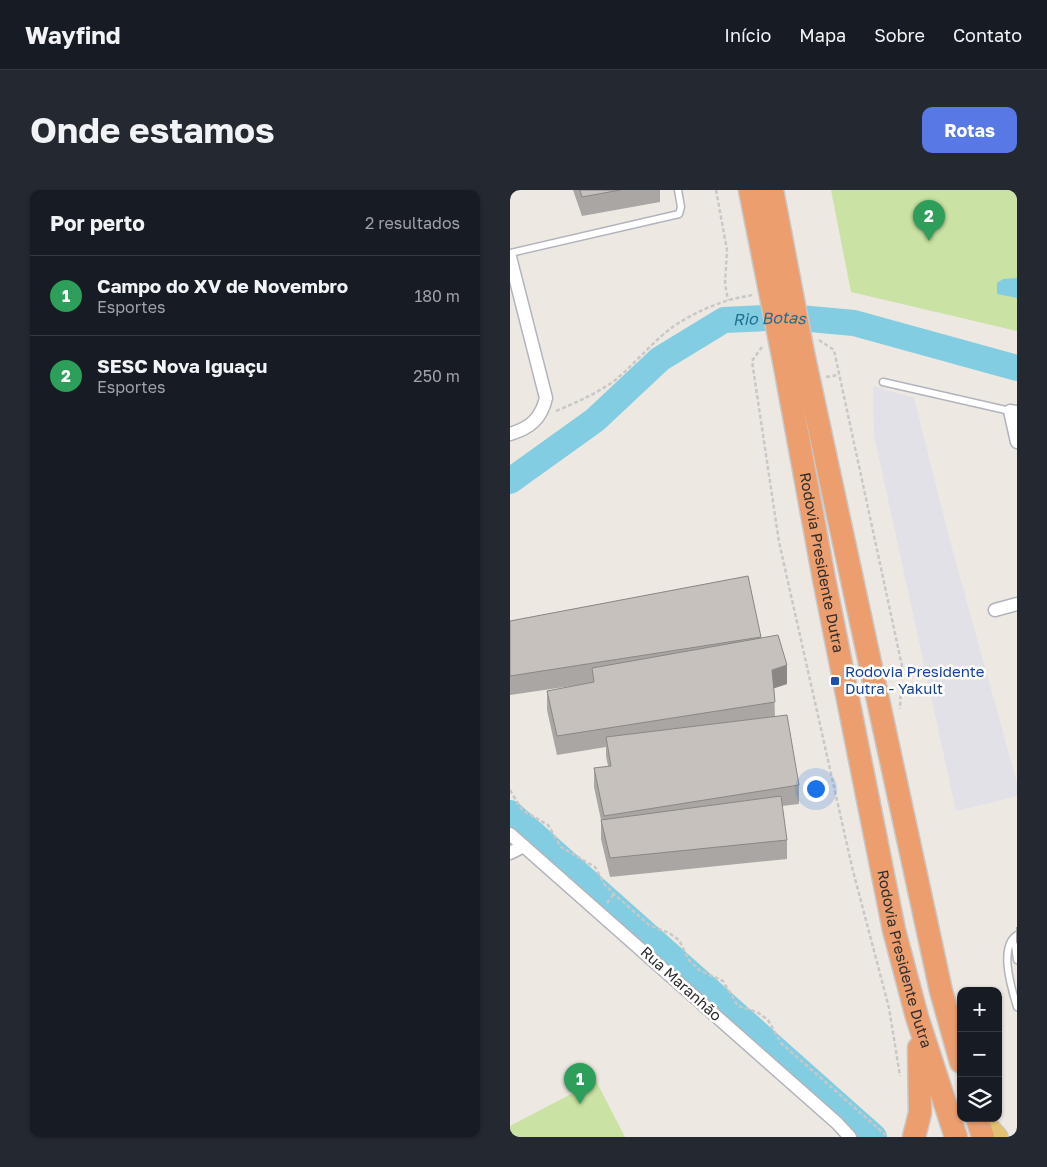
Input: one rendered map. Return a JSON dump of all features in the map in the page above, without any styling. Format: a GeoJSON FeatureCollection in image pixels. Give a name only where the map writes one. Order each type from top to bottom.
{"type":"FeatureCollection","features":[{"type":"Feature","properties":{"kind":"highway","name":"Rodovia Presidente Dutra"},"geometry":{"type":"LineString","coordinates":[[750,190],[773,286],[794,357],[941,991],[957,1048]]}},
{"type":"Feature","properties":{"kind":"highway","name":"Rodovia Presidente Dutra"},"geometry":{"type":"LineString","coordinates":[[772,190],[773,286]]}},
{"type":"Feature","properties":{"kind":"highway","name":"Rodovia Presidente Dutra"},"geometry":{"type":"LineString","coordinates":[[794,357],[824,579],[894,930],[917,1017],[956,1137]]}},
{"type":"Feature","properties":{"kind":"highway"},"geometry":{"type":"LineString","coordinates":[[914,1137],[920,1113],[917,1017]]}},
{"type":"Feature","properties":{"kind":"highway"},"geometry":{"type":"LineString","coordinates":[[978,1122],[983,1137]]}},
{"type":"Feature","properties":{"kind":"main road"},"geometry":{"type":"LineString","coordinates":[[985,1122],[998,1137]]}},
{"type":"Feature","properties":{"kind":"street"},"geometry":{"type":"LineString","coordinates":[[510,257],[546,398],[539,418],[527,429],[510,434]]}},
{"type":"Feature","properties":{"kind":"street"},"geometry":{"type":"LineString","coordinates":[[1013,412],[1017,442]]}},
{"type":"Feature","properties":{"kind":"street"},"geometry":{"type":"LineString","coordinates":[[995,610],[1017,604]]}},
{"type":"Feature","properties":{"kind":"street","name":"Rua Maranhão"},"geometry":{"type":"LineString","coordinates":[[510,834],[837,1123],[850,1137]]}},
{"type":"Feature","properties":{"kind":"street"},"geometry":{"type":"LineString","coordinates":[[510,853],[524,846]]}},
{"type":"Feature","properties":{"kind":"lane"},"geometry":{"type":"LineString","coordinates":[[510,253],[679,214],[681,207],[678,190]]}},
{"type":"Feature","properties":{"kind":"lane"},"geometry":{"type":"LineString","coordinates":[[884,382],[1013,412]]}},
{"type":"Feature","properties":{"kind":"lane"},"geometry":{"type":"LineString","coordinates":[[1015,936],[1017,960]]}},
{"type":"Feature","properties":{"kind":"lane"},"geometry":{"type":"LineString","coordinates":[[1015,936],[1007,950],[1016,1003]]}},
{"type":"Feature","properties":{"kind":"path"},"geometry":{"type":"LineString","coordinates":[[716,190],[727,250],[725,284],[728,300]]}},
{"type":"Feature","properties":{"kind":"path"},"geometry":{"type":"LineString","coordinates":[[539,418],[583,401],[614,381],[674,327],[705,309],[773,286]]}},
{"type":"Feature","properties":{"kind":"path"},"geometry":{"type":"LineString","coordinates":[[752,361],[779,542],[855,876],[889,1008],[900,1081]]}},
{"type":"Feature","properties":{"kind":"path"},"geometry":{"type":"LineString","coordinates":[[820,378],[838,375]]}},
{"type":"Feature","properties":{"kind":"path"},"geometry":{"type":"LineString","coordinates":[[510,790],[522,810],[545,822],[553,830],[561,846],[591,863],[613,895],[649,925],[675,937],[695,966],[723,981],[740,1007],[756,1012],[768,1020],[781,1044],[888,1137]]}},
{"type":"Feature","properties":{"kind":"shaded area"},"geometry":{"type":"Polygon","coordinates":[[[873,386],[914,398],[950,541],[1017,783],[1017,796],[956,811],[874,435],[873,386]]]}},
{"type":"Feature","properties":{"kind":"green space"},"geometry":{"type":"Polygon","coordinates":[[[831,190],[1017,190],[1017,331],[851,292],[831,190]]]}},
{"type":"Feature","properties":{"kind":"green space"},"geometry":{"type":"Polygon","coordinates":[[[596,1081],[625,1137],[510,1137],[510,1126],[596,1081]]]}},
{"type":"Feature","properties":{"kind":"water"},"geometry":{"type":"Polygon","coordinates":[[[1017,278],[1017,298],[997,294],[997,283],[1003,279],[1017,278]]]}},
{"type":"Feature","properties":{"kind":"building"},"geometry":{"type":"Polygon","coordinates":[[[580,190],[620,190],[582,197],[580,190]]]}},
{"type":"Feature","properties":{"kind":"building"},"geometry":{"type":"Polygon","coordinates":[[[748,576],[761,637],[510,676],[510,621],[748,576]]]}},
{"type":"Feature","properties":{"kind":"building"},"geometry":{"type":"Polygon","coordinates":[[[778,635],[787,665],[772,670],[775,702],[557,736],[547,691],[594,682],[592,668],[778,635]]]}},
{"type":"Feature","properties":{"kind":"building"},"geometry":{"type":"Polygon","coordinates":[[[787,715],[799,785],[604,816],[594,768],[611,766],[606,737],[787,715]]]}},
{"type":"Feature","properties":{"kind":"building"},"geometry":{"type":"Polygon","coordinates":[[[781,796],[787,840],[610,858],[601,820],[781,796]]]}},
{"type":"Feature","properties":{"kind":"waterway","name":"Rio Botas"},"geometry":{"type":"LineString","coordinates":[[510,481],[595,420],[660,359],[724,320],[788,317],[854,323],[1017,368]]}},
{"type":"Feature","properties":{"kind":"waterway"},"geometry":{"type":"LineString","coordinates":[[510,813],[874,1137]]}},
{"type":"Feature","properties":{"kind":"place","name":"SESC Nova Iguaçu"},"geometry":{"type":"Point","coordinates":[929,241]}},
{"type":"Feature","properties":{"kind":"place","name":"Rodovia Presidente Dutra - Yakult"},"geometry":{"type":"Point","coordinates":[835,681]}},
{"type":"Feature","properties":{"kind":"place","name":"Campo do XV de Novembro"},"geometry":{"type":"Point","coordinates":[580,1104]}}]}
